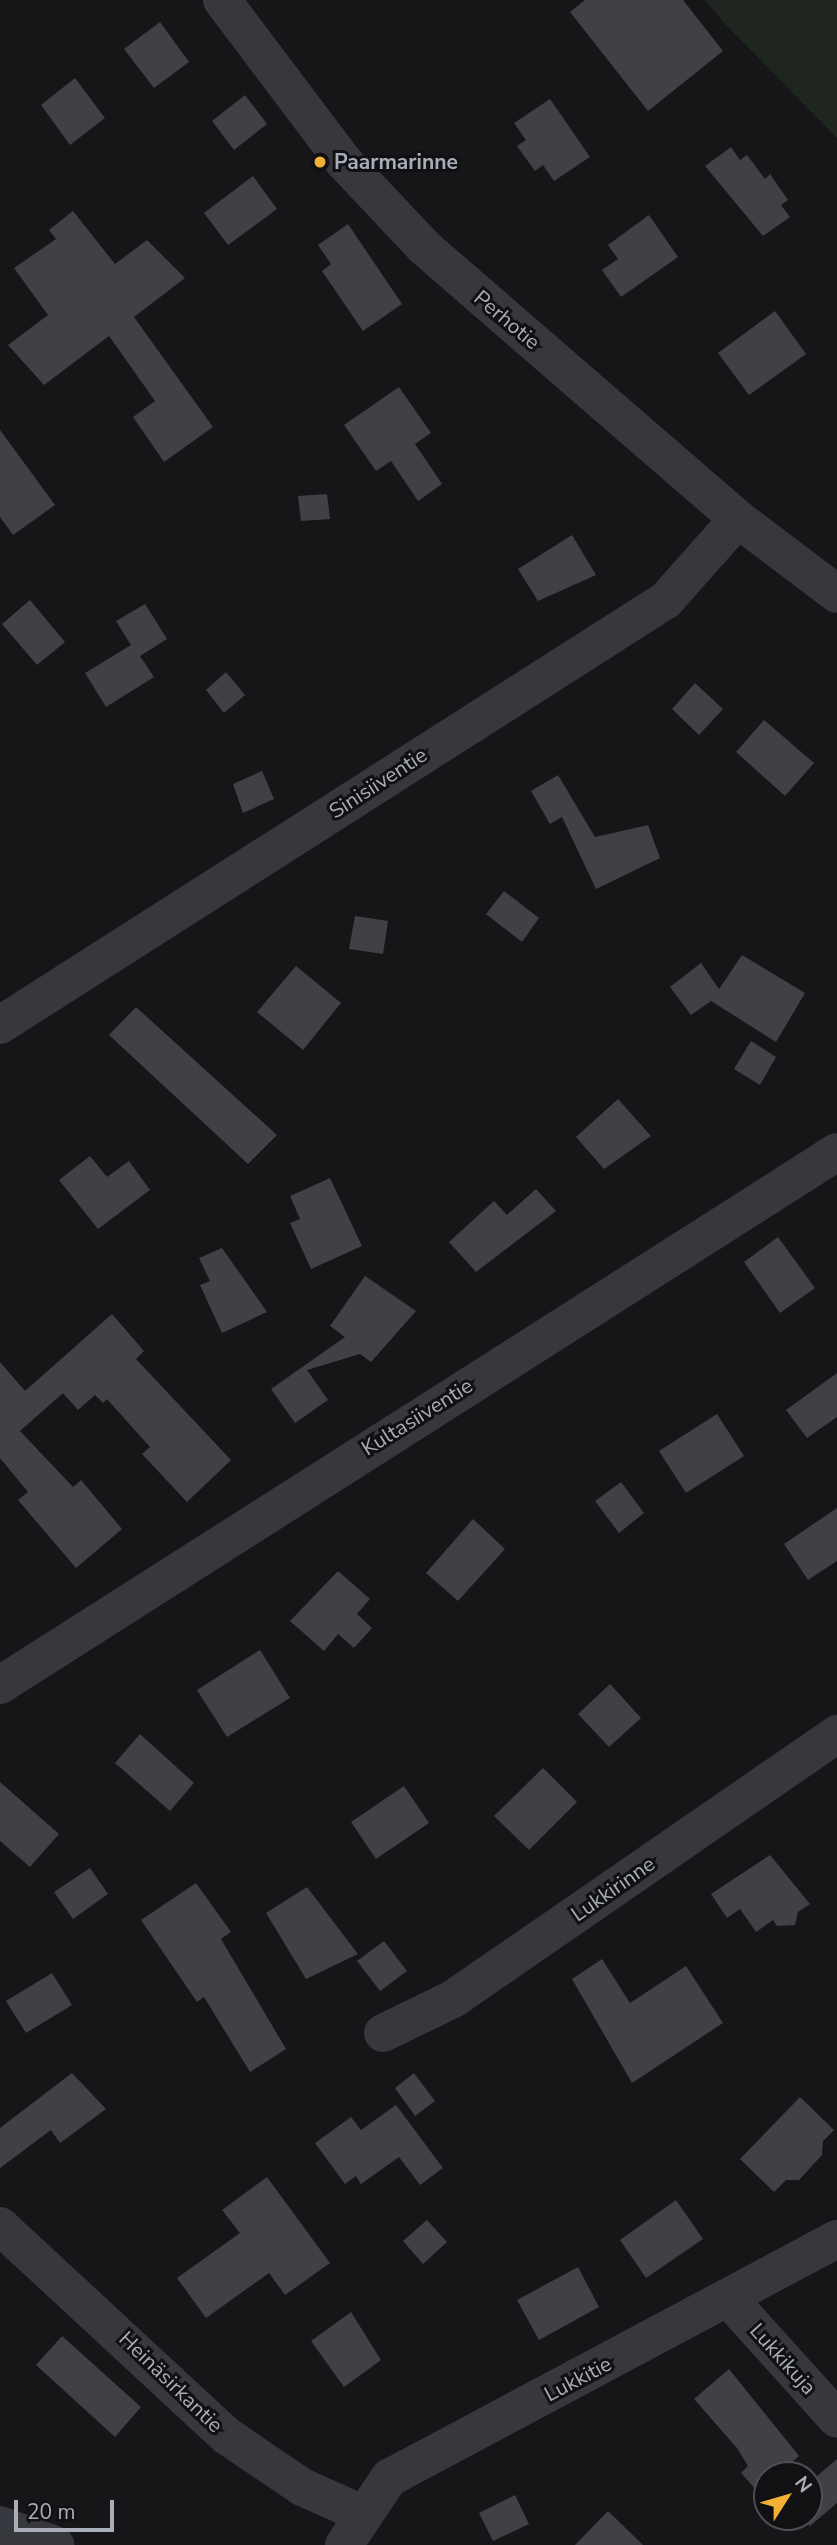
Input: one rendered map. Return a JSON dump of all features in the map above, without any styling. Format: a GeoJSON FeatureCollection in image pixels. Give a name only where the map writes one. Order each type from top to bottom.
{"type":"FeatureCollection","features":[{"type":"Feature","properties":{"kind":"street","name":"Perhotie"},"geometry":{"type":"LineString","coordinates":[[222,0],[344,162],[416,239],[738,519],[837,594]]}},
{"type":"Feature","properties":{"kind":"street","name":"Sinisiiventie"},"geometry":{"type":"LineString","coordinates":[[0,1026],[666,600],[738,519]]}},
{"type":"Feature","properties":{"kind":"street","name":"Kultasiiventie"},"geometry":{"type":"LineString","coordinates":[[0,1685],[837,1152]]}},
{"type":"Feature","properties":{"kind":"street","name":"Lukkirinne"},"geometry":{"type":"LineString","coordinates":[[383,2033],[453,1999],[837,1734]]}},
{"type":"Feature","properties":{"kind":"street","name":"Heinäsirkantie"},"geometry":{"type":"LineString","coordinates":[[0,2226],[227,2435],[302,2487],[352,2529]]}},
{"type":"Feature","properties":{"kind":"street","name":"Lukkitie"},"geometry":{"type":"LineString","coordinates":[[352,2529],[390,2478],[729,2300],[837,2239]]}},
{"type":"Feature","properties":{"kind":"street","name":"Lukkikuja"},"geometry":{"type":"LineString","coordinates":[[729,2300],[837,2419]]}},
{"type":"Feature","properties":{"kind":"street"},"geometry":{"type":"LineString","coordinates":[[0,2525],[55,2545]]}},
{"type":"Feature","properties":{"kind":"shaded area"},"geometry":{"type":"Polygon","coordinates":[[[705,0],[837,0],[837,138],[726,25],[705,0]]]}},
{"type":"Feature","properties":{"kind":"building"},"geometry":{"type":"Polygon","coordinates":[[[585,0],[683,0],[723,51],[648,111],[570,12],[585,0]]]}},
{"type":"Feature","properties":{"kind":"building"},"geometry":{"type":"Polygon","coordinates":[[[160,22],[189,62],[154,88],[124,49],[160,22]]]}},
{"type":"Feature","properties":{"kind":"building"},"geometry":{"type":"Polygon","coordinates":[[[75,78],[105,118],[70,145],[41,105],[75,78]]]}},
{"type":"Feature","properties":{"kind":"building"},"geometry":{"type":"Polygon","coordinates":[[[245,95],[267,124],[234,150],[212,121],[245,95]]]}},
{"type":"Feature","properties":{"kind":"building"},"geometry":{"type":"Polygon","coordinates":[[[550,99],[590,157],[554,181],[543,165],[535,171],[517,146],[526,140],[514,123],[550,99]]]}},
{"type":"Feature","properties":{"kind":"building"},"geometry":{"type":"Polygon","coordinates":[[[731,147],[740,160],[747,155],[765,179],[770,174],[788,200],[781,205],[790,217],[763,236],[705,166],[731,147]]]}},
{"type":"Feature","properties":{"kind":"building"},"geometry":{"type":"Polygon","coordinates":[[[253,176],[277,209],[228,245],[204,213],[253,176]]]}},
{"type":"Feature","properties":{"kind":"building"},"geometry":{"type":"Polygon","coordinates":[[[73,211],[115,264],[147,240],[185,278],[134,317],[213,427],[164,462],[133,417],[155,401],[109,336],[44,385],[8,345],[48,315],[14,268],[56,239],[49,230],[73,211]]]}},
{"type":"Feature","properties":{"kind":"building"},"geometry":{"type":"Polygon","coordinates":[[[649,215],[678,257],[621,297],[602,270],[618,259],[608,245],[649,215]]]}},
{"type":"Feature","properties":{"kind":"building"},"geometry":{"type":"Polygon","coordinates":[[[348,224],[402,304],[363,331],[322,271],[331,264],[318,245],[348,224]]]}},
{"type":"Feature","properties":{"kind":"building"},"geometry":{"type":"Polygon","coordinates":[[[775,311],[806,354],[749,395],[718,353],[775,311]]]}},
{"type":"Feature","properties":{"kind":"building"},"geometry":{"type":"Polygon","coordinates":[[[399,387],[431,433],[415,444],[442,484],[418,501],[391,461],[376,471],[344,425],[399,387]]]}},
{"type":"Feature","properties":{"kind":"building"},"geometry":{"type":"Polygon","coordinates":[[[0,430],[55,505],[13,535],[0,517],[0,430]]]}},
{"type":"Feature","properties":{"kind":"building"},"geometry":{"type":"Polygon","coordinates":[[[327,494],[330,519],[301,521],[298,496],[327,494]]]}},
{"type":"Feature","properties":{"kind":"building"},"geometry":{"type":"Polygon","coordinates":[[[572,535],[596,575],[538,601],[518,569],[572,535]]]}},
{"type":"Feature","properties":{"kind":"building"},"geometry":{"type":"Polygon","coordinates":[[[30,600],[65,642],[37,665],[2,624],[30,600]]]}},
{"type":"Feature","properties":{"kind":"building"},"geometry":{"type":"Polygon","coordinates":[[[145,604],[167,639],[140,656],[154,677],[106,707],[85,673],[131,645],[116,621],[145,604]]]}},
{"type":"Feature","properties":{"kind":"building"},"geometry":{"type":"Polygon","coordinates":[[[226,672],[245,695],[224,713],[206,690],[226,672]]]}},
{"type":"Feature","properties":{"kind":"building"},"geometry":{"type":"Polygon","coordinates":[[[695,683],[723,709],[699,735],[672,709],[695,683]]]}},
{"type":"Feature","properties":{"kind":"building"},"geometry":{"type":"Polygon","coordinates":[[[764,720],[814,763],[785,796],[736,752],[764,720]]]}},
{"type":"Feature","properties":{"kind":"building"},"geometry":{"type":"Polygon","coordinates":[[[262,771],[274,799],[243,813],[233,784],[262,771]]]}},
{"type":"Feature","properties":{"kind":"building"},"geometry":{"type":"Polygon","coordinates":[[[558,775],[595,837],[648,825],[660,858],[596,889],[562,817],[550,824],[531,791],[558,775]]]}},
{"type":"Feature","properties":{"kind":"building"},"geometry":{"type":"Polygon","coordinates":[[[504,891],[539,918],[522,942],[486,914],[504,891]]]}},
{"type":"Feature","properties":{"kind":"building"},"geometry":{"type":"Polygon","coordinates":[[[355,916],[388,921],[383,954],[349,949],[355,916]]]}},
{"type":"Feature","properties":{"kind":"building"},"geometry":{"type":"Polygon","coordinates":[[[742,955],[805,993],[776,1042],[711,1001],[691,1015],[670,987],[701,963],[719,989],[742,955]]]}},
{"type":"Feature","properties":{"kind":"building"},"geometry":{"type":"Polygon","coordinates":[[[296,966],[341,1003],[303,1050],[257,1012],[296,966]]]}},
{"type":"Feature","properties":{"kind":"building"},"geometry":{"type":"Polygon","coordinates":[[[136,1007],[277,1135],[248,1164],[109,1035],[136,1007]]]}},
{"type":"Feature","properties":{"kind":"building"},"geometry":{"type":"Polygon","coordinates":[[[751,1041],[776,1057],[760,1085],[734,1069],[751,1041]]]}},
{"type":"Feature","properties":{"kind":"building"},"geometry":{"type":"Polygon","coordinates":[[[618,1099],[651,1136],[604,1169],[576,1137],[618,1099]]]}},
{"type":"Feature","properties":{"kind":"building"},"geometry":{"type":"Polygon","coordinates":[[[90,1156],[107,1177],[129,1161],[150,1190],[98,1229],[59,1180],[90,1156]]]}},
{"type":"Feature","properties":{"kind":"building"},"geometry":{"type":"Polygon","coordinates":[[[330,1178],[362,1246],[311,1269],[290,1223],[300,1219],[290,1196],[330,1178]]]}},
{"type":"Feature","properties":{"kind":"building"},"geometry":{"type":"Polygon","coordinates":[[[536,1189],[556,1211],[476,1272],[449,1242],[494,1201],[507,1215],[536,1189]]]}},
{"type":"Feature","properties":{"kind":"building"},"geometry":{"type":"Polygon","coordinates":[[[778,1237],[815,1288],[780,1313],[744,1262],[778,1237]]]}},
{"type":"Feature","properties":{"kind":"building"},"geometry":{"type":"Polygon","coordinates":[[[222,1248],[267,1312],[222,1333],[200,1285],[210,1281],[199,1258],[222,1248]]]}},
{"type":"Feature","properties":{"kind":"building"},"geometry":{"type":"Polygon","coordinates":[[[365,1276],[416,1311],[371,1362],[360,1354],[307,1370],[328,1400],[295,1423],[271,1389],[345,1337],[330,1326],[365,1276]]]}},
{"type":"Feature","properties":{"kind":"building"},"geometry":{"type":"Polygon","coordinates":[[[112,1314],[144,1351],[136,1359],[231,1460],[187,1502],[142,1454],[150,1447],[107,1399],[103,1403],[95,1395],[78,1410],[63,1393],[20,1431],[73,1487],[81,1480],[122,1529],[76,1568],[18,1500],[28,1492],[0,1458],[0,1362],[25,1391],[112,1314]]]}},
{"type":"Feature","properties":{"kind":"building"},"geometry":{"type":"Polygon","coordinates":[[[837,1373],[837,1417],[807,1438],[786,1410],[837,1373]]]}},
{"type":"Feature","properties":{"kind":"building"},"geometry":{"type":"Polygon","coordinates":[[[717,1414],[744,1456],[686,1493],[659,1451],[717,1414]]]}},
{"type":"Feature","properties":{"kind":"building"},"geometry":{"type":"Polygon","coordinates":[[[621,1482],[644,1513],[619,1533],[595,1501],[621,1482]]]}},
{"type":"Feature","properties":{"kind":"building"},"geometry":{"type":"Polygon","coordinates":[[[837,1508],[837,1561],[808,1580],[784,1544],[837,1508]]]}},
{"type":"Feature","properties":{"kind":"building"},"geometry":{"type":"Polygon","coordinates":[[[473,1519],[505,1549],[458,1601],[426,1573],[473,1519]]]}},
{"type":"Feature","properties":{"kind":"building"},"geometry":{"type":"Polygon","coordinates":[[[338,1571],[370,1599],[357,1614],[372,1628],[354,1648],[338,1634],[324,1651],[290,1621],[338,1571]]]}},
{"type":"Feature","properties":{"kind":"building"},"geometry":{"type":"Polygon","coordinates":[[[260,1650],[290,1698],[227,1737],[197,1690],[260,1650]]]}},
{"type":"Feature","properties":{"kind":"building"},"geometry":{"type":"Polygon","coordinates":[[[610,1684],[641,1718],[609,1747],[578,1714],[610,1684]]]}},
{"type":"Feature","properties":{"kind":"building"},"geometry":{"type":"Polygon","coordinates":[[[140,1734],[194,1783],[170,1811],[115,1763],[140,1734]]]}},
{"type":"Feature","properties":{"kind":"building"},"geometry":{"type":"Polygon","coordinates":[[[543,1768],[577,1802],[529,1850],[494,1816],[543,1768]]]}},
{"type":"Feature","properties":{"kind":"building"},"geometry":{"type":"Polygon","coordinates":[[[0,1782],[59,1834],[30,1867],[0,1841],[0,1782]]]}},
{"type":"Feature","properties":{"kind":"building"},"geometry":{"type":"Polygon","coordinates":[[[404,1786],[429,1823],[376,1859],[351,1822],[404,1786]]]}},
{"type":"Feature","properties":{"kind":"building"},"geometry":{"type":"Polygon","coordinates":[[[770,1855],[810,1904],[798,1912],[795,1925],[777,1926],[773,1920],[756,1932],[740,1909],[727,1918],[711,1894],[770,1855]]]}},
{"type":"Feature","properties":{"kind":"building"},"geometry":{"type":"Polygon","coordinates":[[[90,1868],[108,1894],[73,1919],[54,1892],[90,1868]]]}},
{"type":"Feature","properties":{"kind":"building"},"geometry":{"type":"Polygon","coordinates":[[[196,1883],[231,1932],[221,1939],[286,2049],[250,2072],[204,1997],[197,2002],[141,1920],[196,1883]]]}},
{"type":"Feature","properties":{"kind":"building"},"geometry":{"type":"Polygon","coordinates":[[[307,1887],[358,1954],[306,1979],[266,1913],[307,1887]]]}},
{"type":"Feature","properties":{"kind":"building"},"geometry":{"type":"Polygon","coordinates":[[[384,1941],[407,1971],[380,1991],[357,1961],[384,1941]]]}},
{"type":"Feature","properties":{"kind":"building"},"geometry":{"type":"Polygon","coordinates":[[[602,1959],[630,2003],[686,1966],[723,2023],[632,2083],[572,1979],[602,1959]]]}},
{"type":"Feature","properties":{"kind":"building"},"geometry":{"type":"Polygon","coordinates":[[[52,1973],[72,2005],[26,2033],[6,2001],[52,1973]]]}},
{"type":"Feature","properties":{"kind":"building"},"geometry":{"type":"Polygon","coordinates":[[[72,2073],[106,2109],[60,2143],[51,2130],[0,2168],[0,2128],[72,2073]]]}},
{"type":"Feature","properties":{"kind":"building"},"geometry":{"type":"Polygon","coordinates":[[[414,2073],[435,2101],[415,2116],[395,2088],[414,2073]]]}},
{"type":"Feature","properties":{"kind":"building"},"geometry":{"type":"Polygon","coordinates":[[[800,2097],[834,2130],[823,2141],[822,2155],[799,2180],[786,2180],[774,2192],[740,2159],[800,2097]]]}},
{"type":"Feature","properties":{"kind":"building"},"geometry":{"type":"Polygon","coordinates":[[[396,2105],[443,2168],[420,2185],[399,2157],[361,2184],[356,2176],[345,2184],[315,2143],[351,2117],[361,2130],[396,2105]]]}},
{"type":"Feature","properties":{"kind":"building"},"geometry":{"type":"Polygon","coordinates":[[[267,2177],[330,2263],[285,2295],[269,2273],[206,2318],[177,2278],[240,2233],[222,2210],[267,2177]]]}},
{"type":"Feature","properties":{"kind":"building"},"geometry":{"type":"Polygon","coordinates":[[[676,2200],[703,2239],[646,2278],[620,2240],[676,2200]]]}},
{"type":"Feature","properties":{"kind":"building"},"geometry":{"type":"Polygon","coordinates":[[[427,2220],[447,2242],[423,2264],[403,2241],[427,2220]]]}},
{"type":"Feature","properties":{"kind":"building"},"geometry":{"type":"Polygon","coordinates":[[[578,2267],[599,2307],[539,2340],[517,2300],[578,2267]]]}},
{"type":"Feature","properties":{"kind":"building"},"geometry":{"type":"Polygon","coordinates":[[[351,2312],[381,2360],[344,2387],[311,2341],[351,2312]]]}},
{"type":"Feature","properties":{"kind":"building"},"geometry":{"type":"Polygon","coordinates":[[[62,2336],[141,2407],[115,2437],[36,2365],[62,2336]]]}},
{"type":"Feature","properties":{"kind":"building"},"geometry":{"type":"Polygon","coordinates":[[[729,2369],[799,2456],[793,2461],[753,2461],[753,2486],[741,2473],[748,2466],[737,2448],[694,2399],[729,2369]]]}},
{"type":"Feature","properties":{"kind":"building"},"geometry":{"type":"Polygon","coordinates":[[[837,2459],[837,2503],[823,2515],[823,2471],[837,2459]]]}},
{"type":"Feature","properties":{"kind":"building"},"geometry":{"type":"Polygon","coordinates":[[[515,2495],[529,2524],[493,2541],[479,2513],[515,2495]]]}},
{"type":"Feature","properties":{"kind":"building"},"geometry":{"type":"Polygon","coordinates":[[[608,2511],[643,2545],[575,2545],[608,2511]]]}},
{"type":"Feature","properties":{"kind":"place","name":"Paarmarinne"},"geometry":{"type":"Point","coordinates":[320,162]}}]}
